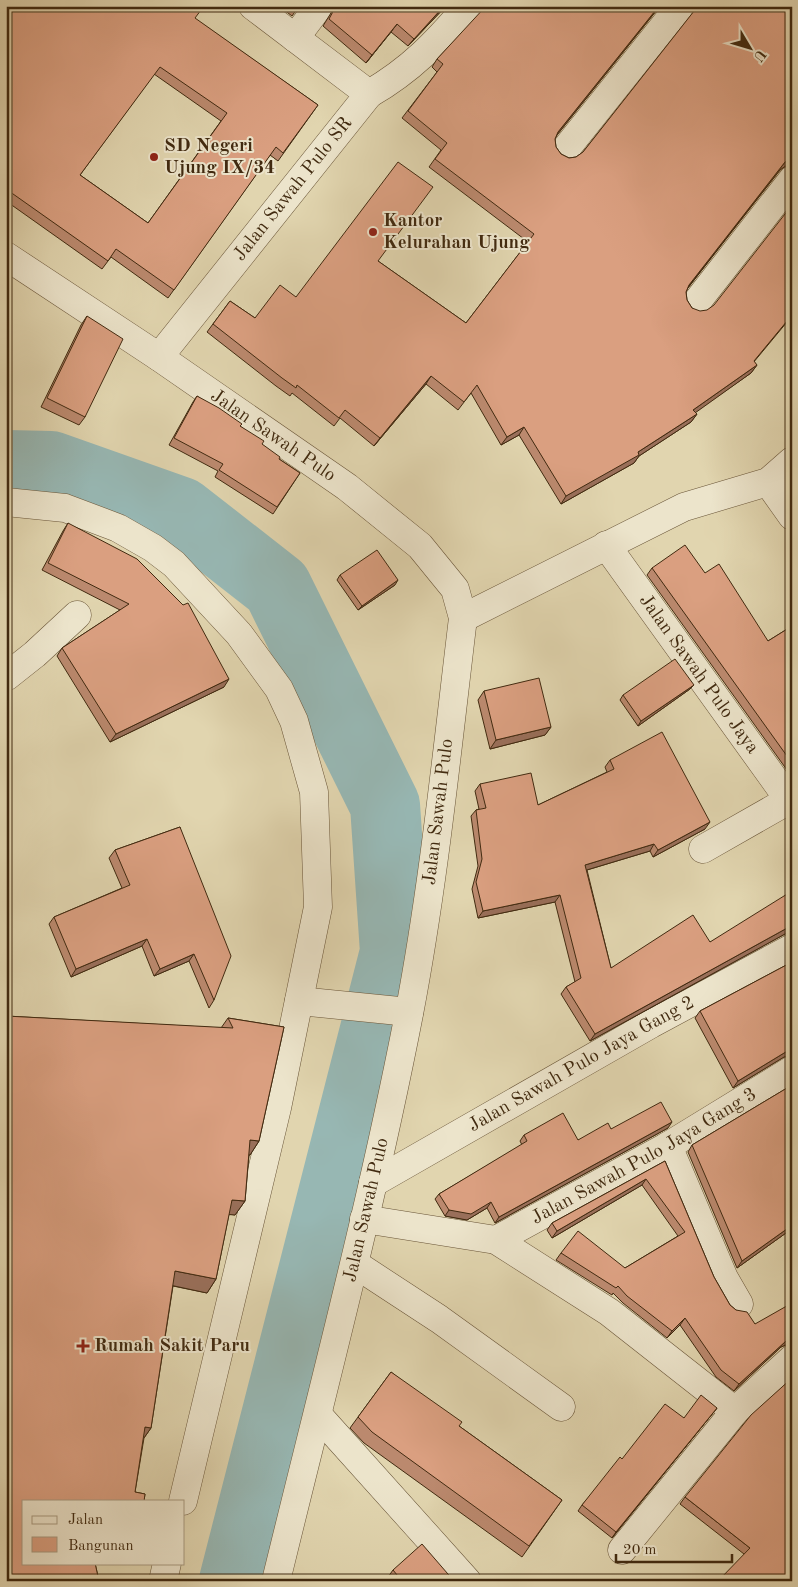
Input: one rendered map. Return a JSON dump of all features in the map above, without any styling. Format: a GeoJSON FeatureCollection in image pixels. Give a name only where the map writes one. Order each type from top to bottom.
{"type":"FeatureCollection","features":[{"type":"Feature","properties":{"kind":"street"},"geometry":{"type":"LineString","coordinates":[[253,6],[370,94]]}},
{"type":"Feature","properties":{"kind":"street"},"geometry":{"type":"LineString","coordinates":[[295,38],[319,6]]}},
{"type":"Feature","properties":{"kind":"street","name":"Jalan Sawah Pulo SR"},"geometry":{"type":"LineString","coordinates":[[159,357],[370,94],[393,80],[416,62],[468,6]]}},
{"type":"Feature","properties":{"kind":"street"},"geometry":{"type":"LineString","coordinates":[[565,150],[680,6]]}},
{"type":"Feature","properties":{"kind":"street"},"geometry":{"type":"LineString","coordinates":[[696,303],[792,180]]}},
{"type":"Feature","properties":{"kind":"street","name":"Jalan Sawah Pulo"},"geometry":{"type":"LineString","coordinates":[[6,256],[159,357],[347,487],[420,546],[455,589],[463,618],[435,855],[397,1011],[374,1183],[276,1581]]}},
{"type":"Feature","properties":{"kind":"street"},"geometry":{"type":"LineString","coordinates":[[463,618],[684,507],[768,482],[792,461]]}},
{"type":"Feature","properties":{"kind":"street"},"geometry":{"type":"LineString","coordinates":[[768,482],[792,516]]}},
{"type":"Feature","properties":{"kind":"street"},"geometry":{"type":"LineString","coordinates":[[6,502],[65,508],[118,528],[153,548],[174,564],[240,634],[278,689],[294,721],[314,792],[318,907],[311,1002],[277,1108],[183,1500]]}},
{"type":"Feature","properties":{"kind":"street","name":"Jalan Sawah Pulo Jaya"},"geometry":{"type":"LineString","coordinates":[[606,545],[790,802]]}},
{"type":"Feature","properties":{"kind":"street"},"geometry":{"type":"LineString","coordinates":[[6,676],[35,654],[77,615]]}},
{"type":"Feature","properties":{"kind":"street"},"geometry":{"type":"LineString","coordinates":[[703,849],[790,802]]}},
{"type":"Feature","properties":{"kind":"street","name":"Jalan Sawah Pulo Jaya Gang 2"},"geometry":{"type":"LineString","coordinates":[[374,1183],[651,1024],[792,948]]}},
{"type":"Feature","properties":{"kind":"street"},"geometry":{"type":"LineString","coordinates":[[311,1002],[397,1011]]}},
{"type":"Feature","properties":{"kind":"street","name":"Jalan Sawah Pulo Jaya Gang 3"},"geometry":{"type":"LineString","coordinates":[[496,1240],[668,1146],[792,1070]]}},
{"type":"Feature","properties":{"kind":"street"},"geometry":{"type":"LineString","coordinates":[[668,1146],[724,1278],[739,1304]]}},
{"type":"Feature","properties":{"kind":"street"},"geometry":{"type":"LineString","coordinates":[[364,1219],[496,1240],[609,1312],[734,1411]]}},
{"type":"Feature","properties":{"kind":"street"},"geometry":{"type":"LineString","coordinates":[[355,1264],[439,1319],[561,1407]]}},
{"type":"Feature","properties":{"kind":"street"},"geometry":{"type":"LineString","coordinates":[[622,1550],[734,1411],[792,1360]]}},
{"type":"Feature","properties":{"kind":"street"},"geometry":{"type":"LineString","coordinates":[[318,1414],[467,1581]]}},
{"type":"Feature","properties":{"kind":"street"},"geometry":{"type":"LineString","coordinates":[[163,1581],[167,1564]]}},
{"type":"Feature","properties":{"kind":"building","name":"SD Negeri Ujung IX/34"},"geometry":{"type":"Polygon","coordinates":[[[6,6],[204,6],[195,18],[318,105],[283,153],[276,147],[174,290],[116,249],[108,261],[6,189],[6,6]],[[160,67],[80,175],[148,223],[227,113],[160,67]]]}},
{"type":"Feature","properties":{"kind":"building"},"geometry":{"type":"Polygon","coordinates":[[[336,6],[444,6],[414,39],[397,24],[372,55],[329,19],[336,6]]]}},
{"type":"Feature","properties":{"kind":"building"},"geometry":{"type":"Polygon","coordinates":[[[486,6],[659,6],[558,132],[555,139],[556,147],[561,154],[569,158],[576,157],[583,152],[698,6],[792,6],[792,158],[785,162],[689,285],[686,292],[687,300],[692,308],[700,311],[707,310],[714,305],[792,205],[792,315],[754,361],[757,365],[693,410],[697,414],[638,452],[639,455],[566,496],[524,427],[507,437],[477,385],[464,402],[431,376],[380,438],[345,410],[339,418],[297,385],[296,388],[282,378],[213,324],[230,301],[255,318],[280,285],[296,297],[398,162],[433,187],[378,261],[466,323],[534,234],[435,159],[447,143],[408,111],[443,64],[437,59],[486,6]]]}},
{"type":"Feature","properties":{"kind":"building"},"geometry":{"type":"Polygon","coordinates":[[[87,316],[123,339],[85,417],[47,398],[87,316]]]}},
{"type":"Feature","properties":{"kind":"building"},"geometry":{"type":"Polygon","coordinates":[[[197,396],[242,424],[240,426],[264,441],[262,444],[280,457],[279,459],[300,473],[277,507],[219,470],[223,464],[174,438],[197,396]]]}},
{"type":"Feature","properties":{"kind":"building"},"geometry":{"type":"Polygon","coordinates":[[[68,523],[137,559],[183,605],[188,603],[229,679],[116,734],[62,648],[129,604],[48,563],[68,523]]]}},
{"type":"Feature","properties":{"kind":"building"},"geometry":{"type":"Polygon","coordinates":[[[685,545],[705,573],[719,564],[768,641],[792,626],[792,763],[652,568],[685,545]]]}},
{"type":"Feature","properties":{"kind":"building"},"geometry":{"type":"Polygon","coordinates":[[[377,550],[398,580],[362,606],[340,575],[377,550]]]}},
{"type":"Feature","properties":{"kind":"building"},"geometry":{"type":"Polygon","coordinates":[[[675,659],[694,685],[641,721],[623,695],[675,659]]]}},
{"type":"Feature","properties":{"kind":"building"},"geometry":{"type":"Polygon","coordinates":[[[539,678],[551,727],[496,740],[484,691],[539,678]]]}},
{"type":"Feature","properties":{"kind":"building"},"geometry":{"type":"Polygon","coordinates":[[[662,732],[710,822],[658,850],[654,844],[585,865],[611,968],[693,915],[710,942],[792,891],[792,927],[595,1034],[566,987],[581,978],[560,895],[483,911],[476,882],[482,859],[476,810],[486,808],[480,784],[531,773],[538,805],[614,769],[610,760],[662,732]]]}},
{"type":"Feature","properties":{"kind":"building"},"geometry":{"type":"Polygon","coordinates":[[[180,827],[231,956],[214,1000],[194,954],[160,969],[147,939],[76,969],[54,917],[130,885],[115,850],[180,827]]]}},
{"type":"Feature","properties":{"kind":"building"},"geometry":{"type":"Polygon","coordinates":[[[792,962],[792,1049],[738,1081],[700,1011],[792,962]]]}},
{"type":"Feature","properties":{"kind":"building"},"geometry":{"type":"Polygon","coordinates":[[[6,1016],[233,1028],[228,1018],[284,1027],[259,1141],[250,1140],[245,1201],[232,1200],[216,1279],[175,1271],[151,1428],[145,1427],[135,1492],[145,1494],[144,1500],[22,1500],[22,1564],[95,1564],[99,1581],[6,1581],[6,1016]]]}},
{"type":"Feature","properties":{"kind":"building"},"geometry":{"type":"Polygon","coordinates":[[[792,1085],[792,1227],[742,1261],[692,1145],[792,1085]]]}},
{"type":"Feature","properties":{"kind":"building"},"geometry":{"type":"Polygon","coordinates":[[[661,1102],[672,1122],[499,1217],[491,1202],[471,1214],[449,1210],[439,1194],[527,1141],[524,1135],[563,1113],[578,1140],[608,1123],[611,1129],[661,1102]]]}},
{"type":"Feature","properties":{"kind":"building"},"geometry":{"type":"Polygon","coordinates":[[[665,1161],[714,1277],[730,1305],[736,1310],[747,1312],[755,1324],[792,1303],[792,1338],[786,1341],[739,1384],[721,1370],[685,1318],[672,1331],[627,1296],[618,1286],[616,1288],[561,1253],[578,1231],[625,1268],[685,1232],[646,1179],[557,1231],[552,1223],[665,1161]]]}},
{"type":"Feature","properties":{"kind":"building"},"geometry":{"type":"Polygon","coordinates":[[[391,1372],[462,1422],[459,1426],[562,1500],[529,1546],[372,1432],[358,1417],[391,1372]]]}},
{"type":"Feature","properties":{"kind":"building"},"geometry":{"type":"Polygon","coordinates":[[[792,1378],[792,1581],[718,1581],[750,1548],[685,1497],[751,1415],[792,1378]]]}},
{"type":"Feature","properties":{"kind":"building"},"geometry":{"type":"Polygon","coordinates":[[[701,1395],[717,1408],[616,1532],[582,1505],[620,1457],[622,1459],[665,1404],[684,1418],[701,1395]]]}},
{"type":"Feature","properties":{"kind":"building"},"geometry":{"type":"Polygon","coordinates":[[[422,1544],[454,1581],[402,1581],[393,1570],[422,1544]]]}},
{"type":"Feature","properties":{"kind":"waterway"},"geometry":{"type":"LineString","coordinates":[[6,465],[51,466],[181,512],[277,587],[385,805],[395,952],[234,1581]]}},
{"type":"Feature","properties":{"kind":"place","name":"SD Negeri Ujung IX/34"},"geometry":{"type":"Point","coordinates":[154,157]}},
{"type":"Feature","properties":{"kind":"place","name":"Kantor Kelurahan Ujung"},"geometry":{"type":"Point","coordinates":[373,232]}},
{"type":"Feature","properties":{"kind":"place","name":"Rumah Sakit Paru"},"geometry":{"type":"Point","coordinates":[83,1346]}}]}
